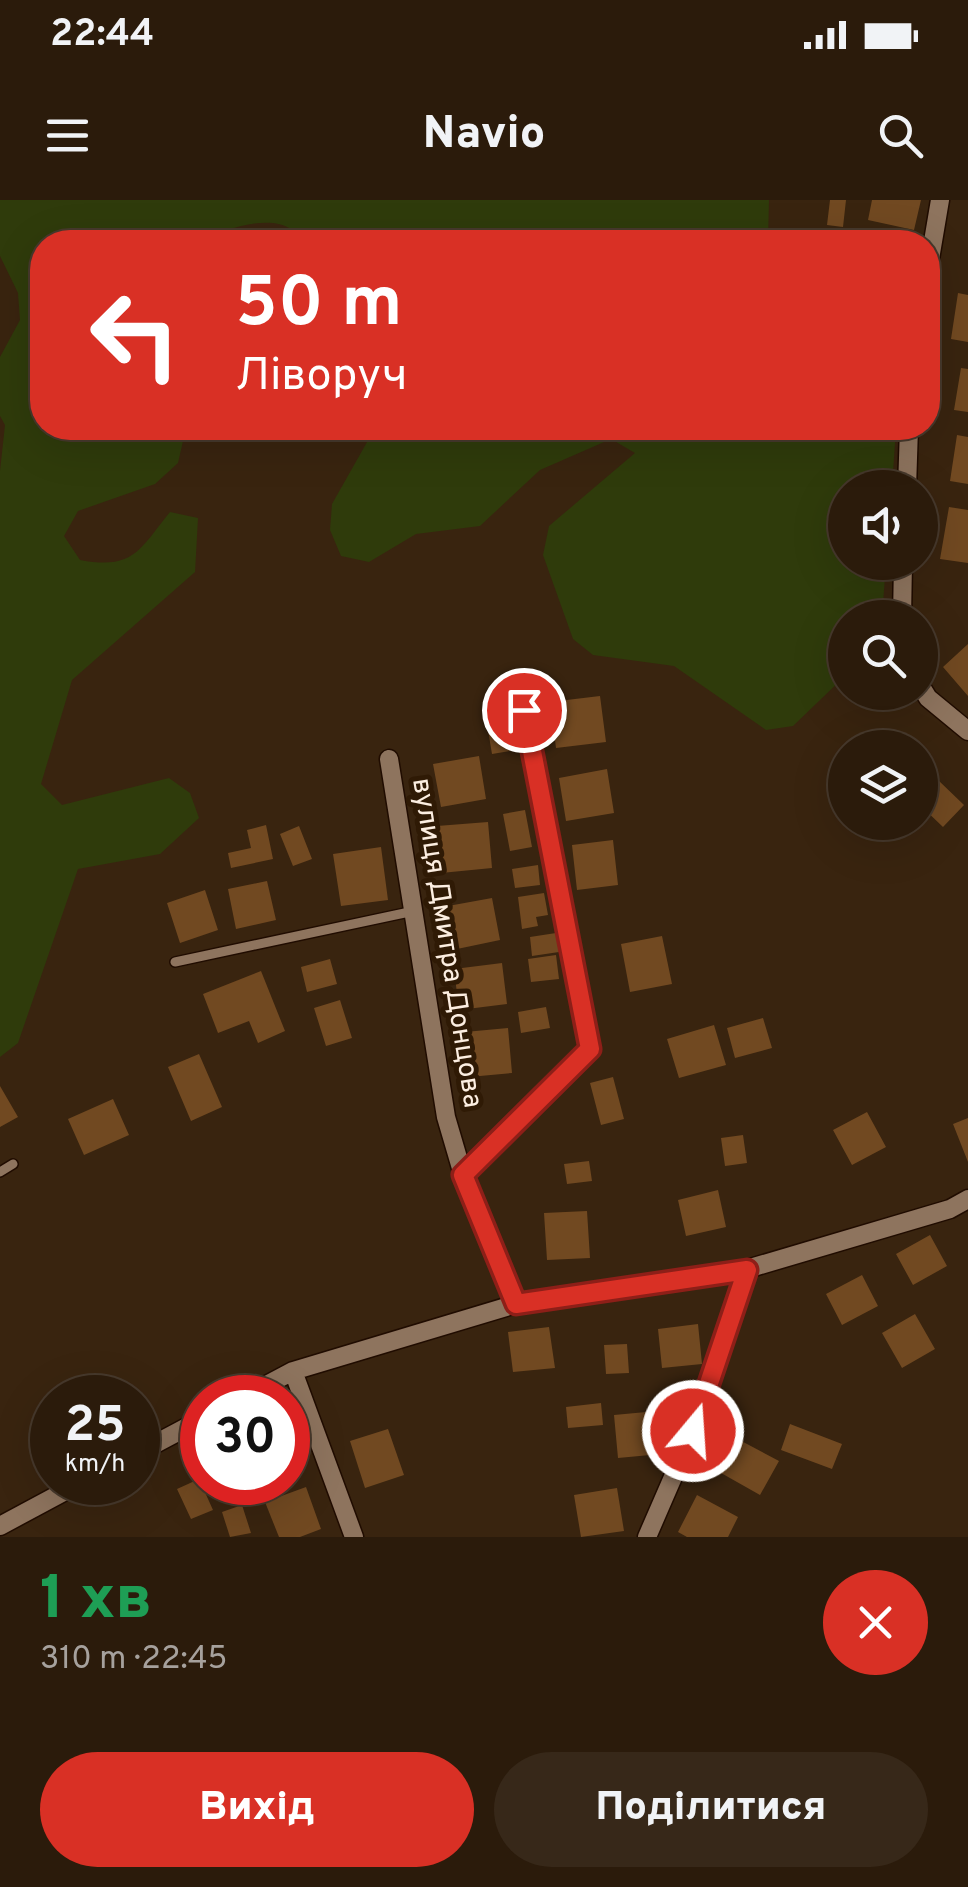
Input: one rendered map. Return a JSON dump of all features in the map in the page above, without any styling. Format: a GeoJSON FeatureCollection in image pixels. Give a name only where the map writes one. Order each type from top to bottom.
{"type":"FeatureCollection","features":[{"type":"Feature","properties":{"kind":"street"},"geometry":{"type":"LineString","coordinates":[[935,230],[940,200]]}},
{"type":"Feature","properties":{"kind":"street"},"geometry":{"type":"LineString","coordinates":[[907,470],[908,440]]}},
{"type":"Feature","properties":{"kind":"street"},"geometry":{"type":"LineString","coordinates":[[938,706],[968,730]]}},
{"type":"Feature","properties":{"kind":"street"},"geometry":{"type":"LineString","coordinates":[[463,1175],[590,1049],[524,710]]}},
{"type":"Feature","properties":{"kind":"street","name":"вулиця Дмитра Донцова"},"geometry":{"type":"LineString","coordinates":[[389,759],[446,1117],[463,1175],[516,1304]]}},
{"type":"Feature","properties":{"kind":"street"},"geometry":{"type":"LineString","coordinates":[[285,1375],[516,1304],[747,1270],[950,1209],[968,1199]]}},
{"type":"Feature","properties":{"kind":"street"},"geometry":{"type":"LineString","coordinates":[[647,1537],[693,1431],[747,1270]]}},
{"type":"Feature","properties":{"kind":"street"},"geometry":{"type":"LineString","coordinates":[[293,1371],[354,1537]]}},
{"type":"Feature","properties":{"kind":"street"},"geometry":{"type":"LineString","coordinates":[[0,1526],[39,1505]]}},
{"type":"Feature","properties":{"kind":"lane"},"geometry":{"type":"LineString","coordinates":[[175,962],[414,911]]}},
{"type":"Feature","properties":{"kind":"lane"},"geometry":{"type":"LineString","coordinates":[[0,1172],[13,1164]]}},
{"type":"Feature","properties":{"kind":"green space"},"geometry":{"type":"Polygon","coordinates":[[[0,200],[769,200],[768,230],[292,230],[258,223],[228,230],[30,230],[30,440],[183,440],[178,463],[155,484],[78,511],[64,536],[80,560],[112,562],[134,554],[170,512],[198,518],[195,572],[72,680],[41,784],[62,805],[169,778],[190,793],[199,818],[160,854],[78,869],[18,1043],[0,1057],[0,471],[5,425],[0,416],[0,357],[20,320],[18,293],[0,256],[0,200]]]}},
{"type":"Feature","properties":{"kind":"green space"},"geometry":{"type":"Polygon","coordinates":[[[368,440],[609,440],[540,470],[480,526],[416,534],[369,562],[341,556],[330,530],[332,504],[368,440]]]}},
{"type":"Feature","properties":{"kind":"green space"},"geometry":{"type":"Polygon","coordinates":[[[613,440],[895,440],[893,470],[828,470],[828,580],[885,580],[883,600],[828,600],[828,692],[793,726],[766,730],[674,666],[593,655],[573,639],[543,555],[549,526],[635,453],[613,440]]]}},
{"type":"Feature","properties":{"kind":"building"},"geometry":{"type":"Polygon","coordinates":[[[830,200],[846,200],[843,227],[827,225],[830,200]]]}},
{"type":"Feature","properties":{"kind":"building"},"geometry":{"type":"Polygon","coordinates":[[[872,200],[921,200],[914,230],[868,220],[872,200]]]}},
{"type":"Feature","properties":{"kind":"building"},"geometry":{"type":"Polygon","coordinates":[[[958,293],[968,295],[968,342],[951,339],[958,293]]]}},
{"type":"Feature","properties":{"kind":"building"},"geometry":{"type":"Polygon","coordinates":[[[961,368],[968,369],[968,412],[954,410],[961,368]]]}},
{"type":"Feature","properties":{"kind":"building"},"geometry":{"type":"Polygon","coordinates":[[[957,435],[968,437],[968,484],[950,481],[957,435]]]}},
{"type":"Feature","properties":{"kind":"building"},"geometry":{"type":"Polygon","coordinates":[[[949,507],[968,510],[968,563],[940,559],[949,507]]]}},
{"type":"Feature","properties":{"kind":"building"},"geometry":{"type":"Polygon","coordinates":[[[968,644],[968,696],[943,667],[968,644]]]}},
{"type":"Feature","properties":{"kind":"building"},"geometry":{"type":"Polygon","coordinates":[[[600,696],[606,742],[556,748],[550,702],[600,696]]]}},
{"type":"Feature","properties":{"kind":"building"},"geometry":{"type":"Polygon","coordinates":[[[511,715],[516,750],[492,754],[486,718],[511,715]]]}},
{"type":"Feature","properties":{"kind":"building"},"geometry":{"type":"Polygon","coordinates":[[[479,756],[486,799],[441,807],[433,764],[479,756]]]}},
{"type":"Feature","properties":{"kind":"building"},"geometry":{"type":"Polygon","coordinates":[[[607,769],[614,813],[566,821],[559,778],[607,769]]]}},
{"type":"Feature","properties":{"kind":"building"},"geometry":{"type":"Polygon","coordinates":[[[938,780],[964,805],[943,827],[938,822],[938,780]]]}},
{"type":"Feature","properties":{"kind":"building"},"geometry":{"type":"Polygon","coordinates":[[[525,810],[532,847],[510,851],[503,814],[525,810]]]}},
{"type":"Feature","properties":{"kind":"building"},"geometry":{"type":"Polygon","coordinates":[[[488,822],[492,868],[441,873],[437,826],[488,822]]]}},
{"type":"Feature","properties":{"kind":"building"},"geometry":{"type":"Polygon","coordinates":[[[266,825],[273,859],[231,868],[228,853],[251,848],[247,830],[266,825]]]}},
{"type":"Feature","properties":{"kind":"building"},"geometry":{"type":"Polygon","coordinates":[[[299,826],[312,859],[293,866],[280,834],[299,826]]]}},
{"type":"Feature","properties":{"kind":"building"},"geometry":{"type":"Polygon","coordinates":[[[613,840],[618,885],[577,890],[572,845],[613,840]]]}},
{"type":"Feature","properties":{"kind":"building"},"geometry":{"type":"Polygon","coordinates":[[[381,847],[388,900],[341,906],[333,854],[381,847]]]}},
{"type":"Feature","properties":{"kind":"building"},"geometry":{"type":"Polygon","coordinates":[[[538,865],[540,885],[515,888],[512,869],[538,865]]]}},
{"type":"Feature","properties":{"kind":"building"},"geometry":{"type":"Polygon","coordinates":[[[267,881],[276,920],[236,929],[228,889],[267,881]]]}},
{"type":"Feature","properties":{"kind":"building"},"geometry":{"type":"Polygon","coordinates":[[[205,890],[218,930],[180,943],[167,903],[205,890]]]}},
{"type":"Feature","properties":{"kind":"building"},"geometry":{"type":"Polygon","coordinates":[[[544,893],[548,915],[536,917],[538,926],[522,929],[518,897],[544,893]]]}},
{"type":"Feature","properties":{"kind":"building"},"geometry":{"type":"Polygon","coordinates":[[[492,898],[500,940],[457,949],[448,906],[492,898]]]}},
{"type":"Feature","properties":{"kind":"building"},"geometry":{"type":"Polygon","coordinates":[[[556,933],[559,952],[532,956],[530,937],[556,933]]]}},
{"type":"Feature","properties":{"kind":"building"},"geometry":{"type":"Polygon","coordinates":[[[662,936],[672,984],[630,992],[621,944],[662,936]]]}},
{"type":"Feature","properties":{"kind":"building"},"geometry":{"type":"Polygon","coordinates":[[[556,955],[559,979],[531,982],[528,959],[556,955]]]}},
{"type":"Feature","properties":{"kind":"building"},"geometry":{"type":"Polygon","coordinates":[[[330,959],[337,984],[307,992],[301,967],[330,959]]]}},
{"type":"Feature","properties":{"kind":"building"},"geometry":{"type":"Polygon","coordinates":[[[502,963],[507,1004],[459,1010],[454,969],[502,963]]]}},
{"type":"Feature","properties":{"kind":"building"},"geometry":{"type":"Polygon","coordinates":[[[261,971],[285,1031],[258,1043],[249,1021],[218,1033],[203,994],[261,971]]]}},
{"type":"Feature","properties":{"kind":"building"},"geometry":{"type":"Polygon","coordinates":[[[340,1000],[352,1038],[326,1046],[314,1008],[340,1000]]]}},
{"type":"Feature","properties":{"kind":"building"},"geometry":{"type":"Polygon","coordinates":[[[546,1007],[550,1028],[521,1033],[518,1012],[546,1007]]]}},
{"type":"Feature","properties":{"kind":"building"},"geometry":{"type":"Polygon","coordinates":[[[763,1018],[772,1048],[735,1058],[727,1028],[763,1018]]]}},
{"type":"Feature","properties":{"kind":"building"},"geometry":{"type":"Polygon","coordinates":[[[714,1025],[726,1065],[679,1078],[667,1039],[714,1025]]]}},
{"type":"Feature","properties":{"kind":"building"},"geometry":{"type":"Polygon","coordinates":[[[508,1028],[512,1073],[469,1077],[465,1032],[508,1028]]]}},
{"type":"Feature","properties":{"kind":"building"},"geometry":{"type":"Polygon","coordinates":[[[199,1054],[222,1107],[191,1121],[168,1067],[199,1054]]]}},
{"type":"Feature","properties":{"kind":"building"},"geometry":{"type":"Polygon","coordinates":[[[613,1077],[624,1119],[601,1125],[590,1083],[613,1077]]]}},
{"type":"Feature","properties":{"kind":"building"},"geometry":{"type":"Polygon","coordinates":[[[0,1086],[18,1117],[0,1127],[0,1086]]]}},
{"type":"Feature","properties":{"kind":"building"},"geometry":{"type":"Polygon","coordinates":[[[113,1099],[129,1135],[84,1155],[68,1119],[113,1099]]]}},
{"type":"Feature","properties":{"kind":"building"},"geometry":{"type":"Polygon","coordinates":[[[867,1112],[886,1147],[852,1165],[833,1130],[867,1112]]]}},
{"type":"Feature","properties":{"kind":"building"},"geometry":{"type":"Polygon","coordinates":[[[968,1118],[968,1162],[953,1124],[968,1118]]]}},
{"type":"Feature","properties":{"kind":"building"},"geometry":{"type":"Polygon","coordinates":[[[743,1135],[747,1163],[725,1166],[721,1138],[743,1135]]]}},
{"type":"Feature","properties":{"kind":"building"},"geometry":{"type":"Polygon","coordinates":[[[589,1161],[592,1181],[567,1184],[564,1164],[589,1161]]]}},
{"type":"Feature","properties":{"kind":"building"},"geometry":{"type":"Polygon","coordinates":[[[718,1190],[726,1227],[686,1236],[678,1200],[718,1190]]]}},
{"type":"Feature","properties":{"kind":"building"},"geometry":{"type":"Polygon","coordinates":[[[587,1211],[590,1258],[547,1260],[544,1213],[587,1211]]]}},
{"type":"Feature","properties":{"kind":"building"},"geometry":{"type":"Polygon","coordinates":[[[930,1235],[947,1266],[913,1285],[896,1254],[930,1235]]]}},
{"type":"Feature","properties":{"kind":"building"},"geometry":{"type":"Polygon","coordinates":[[[862,1275],[878,1306],[842,1325],[826,1294],[862,1275]]]}},
{"type":"Feature","properties":{"kind":"building"},"geometry":{"type":"Polygon","coordinates":[[[915,1314],[935,1349],[902,1368],[882,1333],[915,1314]]]}},
{"type":"Feature","properties":{"kind":"building"},"geometry":{"type":"Polygon","coordinates":[[[698,1324],[702,1364],[662,1368],[658,1329],[698,1324]]]}},
{"type":"Feature","properties":{"kind":"building"},"geometry":{"type":"Polygon","coordinates":[[[549,1327],[555,1368],[513,1372],[508,1332],[549,1327]]]}},
{"type":"Feature","properties":{"kind":"building"},"geometry":{"type":"Polygon","coordinates":[[[627,1344],[629,1373],[606,1374],[604,1345],[627,1344]]]}},
{"type":"Feature","properties":{"kind":"building"},"geometry":{"type":"Polygon","coordinates":[[[601,1403],[603,1425],[568,1428],[566,1407],[601,1403]]]}},
{"type":"Feature","properties":{"kind":"building"},"geometry":{"type":"Polygon","coordinates":[[[657,1411],[661,1454],[618,1458],[614,1415],[657,1411]]]}},
{"type":"Feature","properties":{"kind":"building"},"geometry":{"type":"Polygon","coordinates":[[[790,1424],[842,1444],[832,1469],[781,1450],[790,1424]]]}},
{"type":"Feature","properties":{"kind":"building"},"geometry":{"type":"Polygon","coordinates":[[[388,1429],[404,1475],[365,1488],[350,1441],[388,1429]]]}},
{"type":"Feature","properties":{"kind":"building"},"geometry":{"type":"Polygon","coordinates":[[[732,1436],[779,1461],[760,1495],[714,1469],[732,1436]]]}},
{"type":"Feature","properties":{"kind":"building"},"geometry":{"type":"Polygon","coordinates":[[[617,1488],[624,1531],[581,1537],[574,1495],[617,1488]]]}},
{"type":"Feature","properties":{"kind":"building"},"geometry":{"type":"Polygon","coordinates":[[[697,1495],[738,1517],[728,1537],[687,1537],[678,1532],[697,1495]]]}},
{"type":"Feature","properties":{"kind":"building"},"geometry":{"type":"Polygon","coordinates":[[[310,1498],[321,1529],[300,1537],[279,1537],[266,1505],[310,1505],[310,1498]]]}},
{"type":"Feature","properties":{"kind":"building"},"geometry":{"type":"Polygon","coordinates":[[[184,1505],[211,1505],[213,1510],[191,1519],[184,1505]]]}},
{"type":"Feature","properties":{"kind":"building"},"geometry":{"type":"Polygon","coordinates":[[[242,1505],[251,1533],[230,1537],[222,1512],[242,1505]]]}},
{"type":"Feature","properties":{"kind":"route"},"geometry":{"type":"LineString","coordinates":[[524,710],[590,1049],[463,1175],[516,1304],[747,1270],[693,1431]]}}]}
